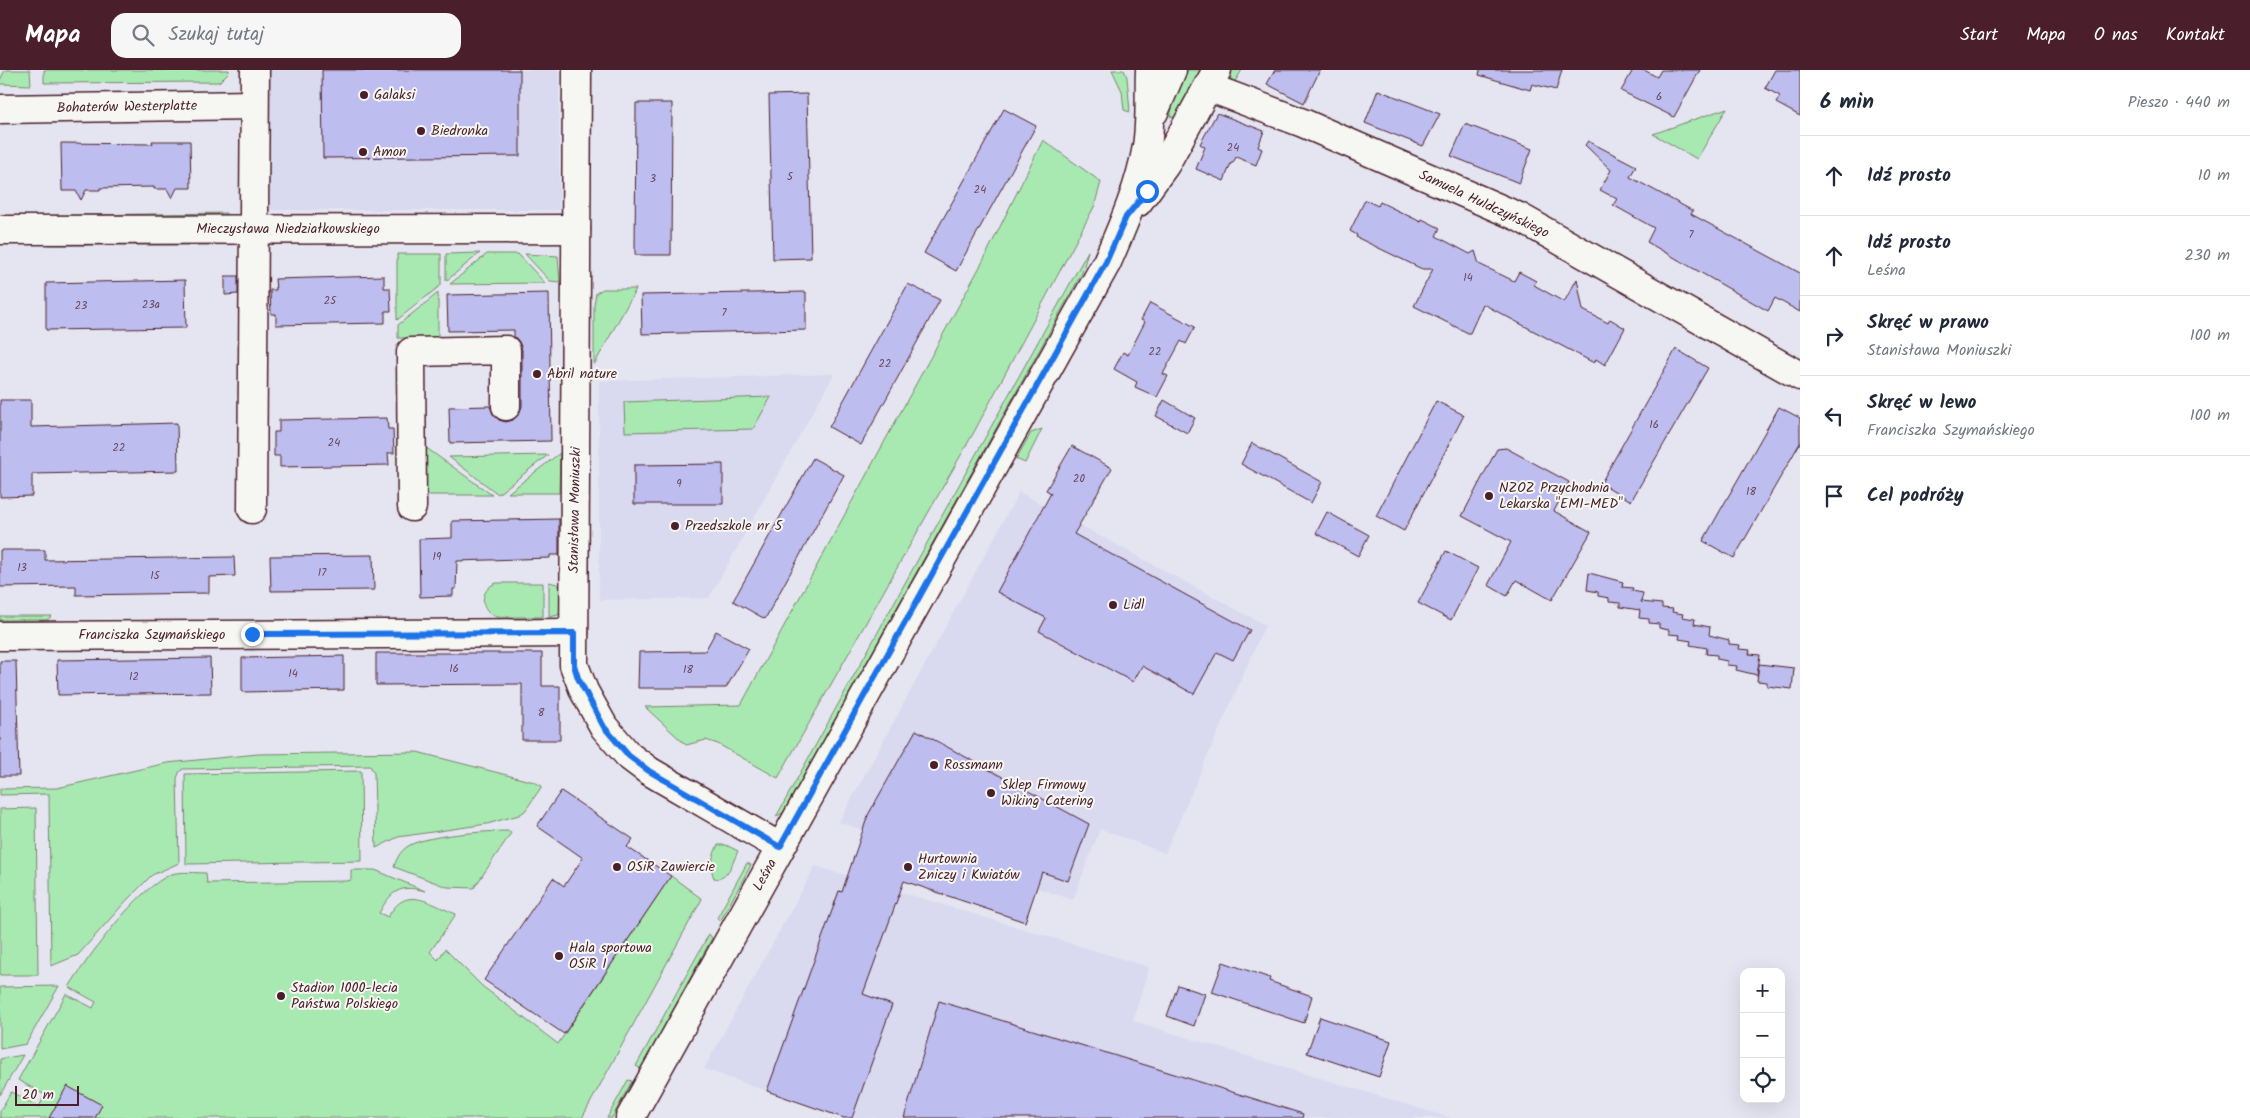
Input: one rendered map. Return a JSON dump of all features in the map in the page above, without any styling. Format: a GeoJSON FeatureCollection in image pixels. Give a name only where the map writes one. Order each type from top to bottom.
{"type":"FeatureCollection","features":[{"type":"Feature","properties":{"kind":"street"},"geometry":{"type":"LineString","coordinates":[[252,508],[255,70]]}},
{"type":"Feature","properties":{"kind":"street","name":"Stanisława Moniuszki"},"geometry":{"type":"LineString","coordinates":[[577,70],[574,665],[578,678],[604,727],[629,756],[649,771],[780,847]]}},
{"type":"Feature","properties":{"kind":"street"},"geometry":{"type":"LineString","coordinates":[[1134,70],[1149,115]]}},
{"type":"Feature","properties":{"kind":"street","name":"Leśna"},"geometry":{"type":"LineString","coordinates":[[630,1118],[1106,262],[1126,217],[1142,169],[1149,115],[1150,70]]}},
{"type":"Feature","properties":{"kind":"street","name":"Leśna"},"geometry":{"type":"LineString","coordinates":[[1149,115],[1172,70]]}},
{"type":"Feature","properties":{"kind":"street"},"geometry":{"type":"LineString","coordinates":[[1126,217],[1165,165],[1213,78]]}},
{"type":"Feature","properties":{"kind":"street","name":"Samuela Huldczyńskiego"},"geometry":{"type":"LineString","coordinates":[[1213,78],[1303,123],[1519,217],[1800,376]]}},
{"type":"Feature","properties":{"kind":"street","name":"Bohaterów Westerplatte"},"geometry":{"type":"LineString","coordinates":[[0,109],[254,104]]}},
{"type":"Feature","properties":{"kind":"street","name":"Mieczysława Niedziałkowskiego"},"geometry":{"type":"LineString","coordinates":[[0,230],[253,228],[576,229]]}},
{"type":"Feature","properties":{"kind":"street"},"geometry":{"type":"LineString","coordinates":[[412,508],[411,352],[506,350],[506,406]]}},
{"type":"Feature","properties":{"kind":"street","name":"Franciszka Szymańskiego"},"geometry":{"type":"LineString","coordinates":[[0,636],[574,633]]}},
{"type":"Feature","properties":{"kind":"shaded area"},"geometry":{"type":"Polygon","coordinates":[[[260,70],[559,70],[559,210],[258,210],[260,70]]]}},
{"type":"Feature","properties":{"kind":"shaded area","name":"Przedszkole nr 5"},"geometry":{"type":"Polygon","coordinates":[[[834,374],[709,598],[599,600],[599,381],[834,374]]]}},
{"type":"Feature","properties":{"kind":"shaded area"},"geometry":{"type":"Polygon","coordinates":[[[1019,492],[1265,625],[1165,853],[1100,829],[1073,900],[839,822],[1019,492]]]}},
{"type":"Feature","properties":{"kind":"shaded area"},"geometry":{"type":"Polygon","coordinates":[[[815,866],[1149,967],[1133,1021],[1451,1118],[843,1118],[704,1069],[815,866]]]}},
{"type":"Feature","properties":{"kind":"green space"},"geometry":{"type":"Polygon","coordinates":[[[5,70],[30,70],[31,85],[0,84],[5,70]]]}},
{"type":"Feature","properties":{"kind":"green space"},"geometry":{"type":"Polygon","coordinates":[[[44,70],[229,70],[229,72],[219,82],[44,83],[44,70]]]}},
{"type":"Feature","properties":{"kind":"green space"},"geometry":{"type":"Polygon","coordinates":[[[1112,70],[1124,70],[1127,77],[1130,112],[1124,110],[1122,91],[1112,70]]]}},
{"type":"Feature","properties":{"kind":"green space"},"geometry":{"type":"Polygon","coordinates":[[[1182,70],[1205,70],[1179,120],[1170,116],[1182,70]]]}},
{"type":"Feature","properties":{"kind":"green space"},"geometry":{"type":"Polygon","coordinates":[[[1231,70],[1242,70],[1234,83],[1230,77],[1231,70]]]}},
{"type":"Feature","properties":{"kind":"green space"},"geometry":{"type":"Polygon","coordinates":[[[1727,108],[1697,159],[1653,134],[1727,108]]]}},
{"type":"Feature","properties":{"kind":"green space"},"geometry":{"type":"Polygon","coordinates":[[[1043,140],[1101,182],[1094,207],[974,432],[778,778],[718,744],[706,740],[686,745],[645,707],[741,705],[983,261],[1043,140]]]}},
{"type":"Feature","properties":{"kind":"green space"},"geometry":{"type":"Polygon","coordinates":[[[226,213],[226,216],[0,218],[0,216],[226,213]]]}},
{"type":"Feature","properties":{"kind":"green space"},"geometry":{"type":"Polygon","coordinates":[[[217,241],[216,245],[48,245],[48,242],[217,241]]]}},
{"type":"Feature","properties":{"kind":"green space"},"geometry":{"type":"Polygon","coordinates":[[[1088,251],[1082,273],[784,812],[776,817],[1088,251]]]}},
{"type":"Feature","properties":{"kind":"green space"},"geometry":{"type":"Polygon","coordinates":[[[480,253],[446,281],[446,254],[480,253]]]}},
{"type":"Feature","properties":{"kind":"green space"},"geometry":{"type":"Polygon","coordinates":[[[397,254],[441,254],[441,285],[397,320],[397,254]]]}},
{"type":"Feature","properties":{"kind":"green space"},"geometry":{"type":"Polygon","coordinates":[[[487,254],[518,254],[545,283],[450,284],[487,254]]]}},
{"type":"Feature","properties":{"kind":"green space"},"geometry":{"type":"Polygon","coordinates":[[[525,254],[558,256],[560,282],[550,281],[525,254]]]}},
{"type":"Feature","properties":{"kind":"green space"},"geometry":{"type":"Polygon","coordinates":[[[603,289],[636,289],[594,365],[594,305],[596,293],[603,289]]]}},
{"type":"Feature","properties":{"kind":"green space"},"geometry":{"type":"Polygon","coordinates":[[[438,293],[438,338],[398,338],[398,325],[438,293]]]}},
{"type":"Feature","properties":{"kind":"green space"},"geometry":{"type":"Polygon","coordinates":[[[771,397],[753,429],[625,432],[624,402],[771,397]]]}},
{"type":"Feature","properties":{"kind":"green space"},"geometry":{"type":"Polygon","coordinates":[[[1042,429],[1025,463],[1016,459],[1031,433],[1042,429]]]}},
{"type":"Feature","properties":{"kind":"green space"},"geometry":{"type":"Polygon","coordinates":[[[425,447],[492,495],[426,495],[425,447]]]}},
{"type":"Feature","properties":{"kind":"green space"},"geometry":{"type":"Polygon","coordinates":[[[560,453],[559,493],[508,493],[560,453]]]}},
{"type":"Feature","properties":{"kind":"green space"},"geometry":{"type":"Polygon","coordinates":[[[548,455],[498,494],[449,457],[548,455]]]}},
{"type":"Feature","properties":{"kind":"green space"},"geometry":{"type":"Polygon","coordinates":[[[549,582],[557,584],[564,590],[565,607],[558,615],[549,617],[549,582]]]}},
{"type":"Feature","properties":{"kind":"green space"},"geometry":{"type":"Polygon","coordinates":[[[496,583],[543,583],[543,617],[497,617],[491,614],[484,605],[483,600],[486,590],[496,583]]]}},
{"type":"Feature","properties":{"kind":"green space"},"geometry":{"type":"Polygon","coordinates":[[[0,616],[52,616],[47,620],[0,620],[0,616]]]}},
{"type":"Feature","properties":{"kind":"green space"},"geometry":{"type":"Polygon","coordinates":[[[417,752],[534,782],[542,786],[525,811],[519,815],[487,824],[398,837],[376,848],[374,773],[370,766],[183,769],[177,778],[179,863],[152,875],[78,955],[51,966],[49,794],[0,795],[0,789],[57,788],[167,763],[258,754],[417,752]]]}},
{"type":"Feature","properties":{"kind":"green space"},"geometry":{"type":"Polygon","coordinates":[[[361,771],[362,861],[186,864],[185,774],[361,771]]]}},
{"type":"Feature","properties":{"kind":"green space"},"geometry":{"type":"Polygon","coordinates":[[[36,808],[38,975],[0,975],[0,809],[36,808]]]}},
{"type":"Feature","properties":{"kind":"green space"},"geometry":{"type":"Polygon","coordinates":[[[508,831],[511,833],[474,888],[447,887],[394,867],[398,857],[407,847],[419,842],[458,834],[508,831]]]}},
{"type":"Feature","properties":{"kind":"green space"},"geometry":{"type":"Polygon","coordinates":[[[718,845],[726,845],[738,851],[726,874],[723,877],[714,878],[712,870],[713,857],[718,845]]]}},
{"type":"Feature","properties":{"kind":"green space"},"geometry":{"type":"Polygon","coordinates":[[[747,863],[751,865],[721,920],[717,918],[747,863]]]}},
{"type":"Feature","properties":{"kind":"green space","name":"Stadion 1000-lecia Państwa Polskiego"},"geometry":{"type":"Polygon","coordinates":[[[351,870],[375,870],[425,891],[409,888],[397,891],[388,899],[379,913],[388,917],[402,901],[410,899],[427,901],[456,914],[430,952],[438,960],[445,949],[482,986],[558,1044],[671,876],[702,899],[582,1118],[0,1118],[0,1111],[11,1092],[39,1107],[45,1095],[18,1080],[66,994],[93,1008],[96,1002],[69,987],[115,924],[144,893],[159,881],[172,874],[185,872],[206,873],[207,883],[347,881],[351,880],[351,870]]]}},
{"type":"Feature","properties":{"kind":"green space"},"geometry":{"type":"Polygon","coordinates":[[[709,934],[712,938],[641,1069],[636,1066],[709,934]]]}},
{"type":"Feature","properties":{"kind":"green space"},"geometry":{"type":"Polygon","coordinates":[[[59,986],[26,1044],[0,1049],[0,987],[59,986]]]}},
{"type":"Feature","properties":{"kind":"green space"},"geometry":{"type":"Polygon","coordinates":[[[23,1055],[0,1095],[0,1059],[23,1055]]]}},
{"type":"Feature","properties":{"kind":"green space"},"geometry":{"type":"Polygon","coordinates":[[[628,1080],[632,1081],[612,1118],[607,1118],[628,1080]]]}},
{"type":"Feature","properties":{"kind":"building","name":"Biedronka"},"geometry":{"type":"Polygon","coordinates":[[[322,70],[520,70],[520,156],[323,158],[322,70]]]}},
{"type":"Feature","properties":{"kind":"building"},"geometry":{"type":"Polygon","coordinates":[[[1275,70],[1320,70],[1304,103],[1267,84],[1275,70]]]}},
{"type":"Feature","properties":{"kind":"building"},"geometry":{"type":"Polygon","coordinates":[[[1480,70],[1562,70],[1556,90],[1532,84],[1530,90],[1479,75],[1480,70]]]}},
{"type":"Feature","properties":{"kind":"building"},"geometry":{"type":"Polygon","coordinates":[[[1633,70],[1644,70],[1657,77],[1661,70],[1700,70],[1674,117],[1621,91],[1633,70]]]}},
{"type":"Feature","properties":{"kind":"building"},"geometry":{"type":"Polygon","coordinates":[[[1775,70],[1800,70],[1800,116],[1776,103],[1780,96],[1765,88],[1775,70]]]}},
{"type":"Feature","properties":{"kind":"building"},"geometry":{"type":"Polygon","coordinates":[[[1378,90],[1440,114],[1423,146],[1365,123],[1378,90]]]}},
{"type":"Feature","properties":{"kind":"building"},"geometry":{"type":"Polygon","coordinates":[[[807,94],[811,258],[773,259],[769,95],[807,94]]]}},
{"type":"Feature","properties":{"kind":"building"},"geometry":{"type":"Polygon","coordinates":[[[636,103],[672,103],[671,255],[635,255],[636,103]]]}},
{"type":"Feature","properties":{"kind":"building"},"geometry":{"type":"Polygon","coordinates":[[[1004,109],[1036,126],[956,271],[924,253],[1004,109]]]}},
{"type":"Feature","properties":{"kind":"building"},"geometry":{"type":"Polygon","coordinates":[[[1217,113],[1264,131],[1258,147],[1262,149],[1256,165],[1236,157],[1233,163],[1231,163],[1224,181],[1196,169],[1205,147],[1200,144],[1217,113]]]}},
{"type":"Feature","properties":{"kind":"building"},"geometry":{"type":"Polygon","coordinates":[[[1465,124],[1532,149],[1519,183],[1451,156],[1465,124]]]}},
{"type":"Feature","properties":{"kind":"building"},"geometry":{"type":"Polygon","coordinates":[[[152,141],[190,141],[191,188],[177,188],[172,198],[167,189],[154,189],[154,187],[86,190],[81,200],[76,191],[62,191],[61,143],[153,144],[152,141]]]}},
{"type":"Feature","properties":{"kind":"building"},"geometry":{"type":"Polygon","coordinates":[[[1588,141],[1636,166],[1630,177],[1693,211],[1691,214],[1800,273],[1800,312],[1775,298],[1768,311],[1647,242],[1654,228],[1613,205],[1617,199],[1600,190],[1611,170],[1585,145],[1588,141]]]}},
{"type":"Feature","properties":{"kind":"building"},"geometry":{"type":"Polygon","coordinates":[[[1365,200],[1378,206],[1380,202],[1421,222],[1422,219],[1440,228],[1436,236],[1470,254],[1475,251],[1479,264],[1514,281],[1519,272],[1536,281],[1534,285],[1564,302],[1577,279],[1583,310],[1608,323],[1610,319],[1625,328],[1605,365],[1596,359],[1594,363],[1483,304],[1470,333],[1414,306],[1433,269],[1422,269],[1356,237],[1357,235],[1350,231],[1365,200]]]}},
{"type":"Feature","properties":{"kind":"building"},"geometry":{"type":"Polygon","coordinates":[[[225,276],[238,276],[238,294],[225,295],[225,276]]]}},
{"type":"Feature","properties":{"kind":"building"},"geometry":{"type":"Polygon","coordinates":[[[384,276],[384,288],[390,288],[391,311],[385,311],[385,323],[276,325],[276,314],[271,314],[270,290],[276,290],[275,279],[384,276]]]}},
{"type":"Feature","properties":{"kind":"building"},"geometry":{"type":"Polygon","coordinates":[[[185,280],[186,328],[46,330],[46,283],[185,280]]]}},
{"type":"Feature","properties":{"kind":"building"},"geometry":{"type":"Polygon","coordinates":[[[908,284],[940,300],[861,445],[829,427],[908,284]]]}},
{"type":"Feature","properties":{"kind":"building"},"geometry":{"type":"Polygon","coordinates":[[[806,292],[806,330],[642,334],[641,295],[806,292]]]}},
{"type":"Feature","properties":{"kind":"building"},"geometry":{"type":"Polygon","coordinates":[[[549,293],[551,441],[450,443],[449,407],[490,406],[493,414],[499,420],[506,422],[513,420],[519,414],[522,406],[522,350],[514,336],[514,330],[448,331],[447,295],[549,293]]]}},
{"type":"Feature","properties":{"kind":"building"},"geometry":{"type":"Polygon","coordinates":[[[1150,303],[1195,327],[1186,344],[1181,341],[1163,374],[1168,376],[1157,397],[1135,387],[1137,382],[1114,369],[1123,352],[1128,355],[1145,322],[1141,320],[1150,303]]]}},
{"type":"Feature","properties":{"kind":"building"},"geometry":{"type":"Polygon","coordinates":[[[1676,349],[1708,368],[1631,501],[1601,483],[1676,349]]]}},
{"type":"Feature","properties":{"kind":"building"},"geometry":{"type":"Polygon","coordinates":[[[0,400],[31,400],[31,427],[177,423],[178,471],[32,474],[32,496],[0,497],[0,400]]]}},
{"type":"Feature","properties":{"kind":"building"},"geometry":{"type":"Polygon","coordinates":[[[1164,400],[1195,418],[1187,433],[1156,416],[1164,400]]]}},
{"type":"Feature","properties":{"kind":"building"},"geometry":{"type":"Polygon","coordinates":[[[1436,401],[1464,415],[1404,531],[1376,516],[1436,401]]]}},
{"type":"Feature","properties":{"kind":"building"},"geometry":{"type":"Polygon","coordinates":[[[1779,407],[1800,418],[1800,443],[1734,558],[1703,541],[1779,407]]]}},
{"type":"Feature","properties":{"kind":"building"},"geometry":{"type":"Polygon","coordinates":[[[387,418],[388,429],[393,429],[394,453],[388,453],[389,465],[280,467],[280,456],[274,456],[274,432],[279,432],[279,420],[387,418]]]}},
{"type":"Feature","properties":{"kind":"building"},"geometry":{"type":"Polygon","coordinates":[[[1252,443],[1322,482],[1311,503],[1241,464],[1252,443]]]}},
{"type":"Feature","properties":{"kind":"building","name":"Lidl"},"geometry":{"type":"Polygon","coordinates":[[[1072,446],[1112,468],[1074,534],[1250,630],[1233,660],[1217,652],[1194,694],[1142,666],[1133,682],[1039,631],[1046,618],[997,592],[1051,493],[1046,490],[1072,446]]]}},
{"type":"Feature","properties":{"kind":"building"},"geometry":{"type":"Polygon","coordinates":[[[1506,448],[1569,482],[1554,511],[1591,532],[1552,600],[1516,580],[1507,596],[1488,585],[1511,542],[1462,516],[1497,449],[1506,448]]]}},
{"type":"Feature","properties":{"kind":"building"},"geometry":{"type":"Polygon","coordinates":[[[813,458],[844,475],[765,619],[733,601],[813,458]]]}},
{"type":"Feature","properties":{"kind":"building"},"geometry":{"type":"Polygon","coordinates":[[[723,464],[723,504],[634,504],[634,465],[723,464]]]}},
{"type":"Feature","properties":{"kind":"building"},"geometry":{"type":"Polygon","coordinates":[[[1327,512],[1369,535],[1358,556],[1316,533],[1327,512]]]}},
{"type":"Feature","properties":{"kind":"building"},"geometry":{"type":"Polygon","coordinates":[[[559,519],[559,555],[550,555],[550,558],[457,561],[456,589],[453,589],[453,596],[420,597],[419,539],[452,538],[452,521],[559,519]]]}},
{"type":"Feature","properties":{"kind":"building"},"geometry":{"type":"Polygon","coordinates":[[[0,550],[45,550],[45,560],[234,557],[235,576],[209,577],[209,593],[76,595],[76,586],[0,587],[0,550]]]}},
{"type":"Feature","properties":{"kind":"building"},"geometry":{"type":"Polygon","coordinates":[[[1446,551],[1478,568],[1451,620],[1418,603],[1446,551]]]}},
{"type":"Feature","properties":{"kind":"building"},"geometry":{"type":"Polygon","coordinates":[[[373,555],[374,590],[271,591],[270,556],[373,555]]]}},
{"type":"Feature","properties":{"kind":"building"},"geometry":{"type":"Polygon","coordinates":[[[1589,573],[1623,582],[1622,587],[1633,588],[1632,591],[1643,593],[1641,602],[1662,604],[1662,608],[1673,609],[1672,612],[1683,614],[1682,617],[1695,619],[1694,624],[1710,627],[1709,635],[1729,640],[1729,644],[1740,645],[1739,649],[1750,650],[1749,654],[1760,655],[1757,675],[1736,670],[1737,666],[1727,665],[1727,661],[1717,659],[1717,655],[1706,654],[1707,648],[1690,645],[1691,641],[1679,639],[1680,635],[1669,634],[1669,630],[1659,628],[1659,624],[1649,623],[1649,619],[1639,618],[1640,610],[1620,607],[1620,603],[1609,602],[1609,598],[1598,596],[1598,592],[1587,590],[1589,573]]]}},
{"type":"Feature","properties":{"kind":"building"},"geometry":{"type":"Polygon","coordinates":[[[716,631],[749,649],[726,688],[638,688],[639,652],[705,651],[716,631]]]}},
{"type":"Feature","properties":{"kind":"building"},"geometry":{"type":"Polygon","coordinates":[[[376,653],[542,653],[542,686],[560,686],[560,740],[522,740],[522,684],[376,685],[376,653]]]}},
{"type":"Feature","properties":{"kind":"building"},"geometry":{"type":"Polygon","coordinates":[[[344,656],[344,690],[242,692],[242,658],[344,656]]]}},
{"type":"Feature","properties":{"kind":"building"},"geometry":{"type":"Polygon","coordinates":[[[210,658],[211,693],[58,695],[57,660],[210,658]]]}},
{"type":"Feature","properties":{"kind":"building"},"geometry":{"type":"Polygon","coordinates":[[[0,661],[16,661],[19,776],[0,776],[0,661]]]}},
{"type":"Feature","properties":{"kind":"building"},"geometry":{"type":"Polygon","coordinates":[[[1759,664],[1794,668],[1792,689],[1767,686],[1767,682],[1757,681],[1759,664]]]}},
{"type":"Feature","properties":{"kind":"building"},"geometry":{"type":"Polygon","coordinates":[[[916,730],[1089,824],[1068,881],[1042,872],[1025,922],[904,881],[863,994],[892,1005],[852,1118],[844,1118],[767,1091],[839,891],[842,892],[868,815],[916,730]]]}},
{"type":"Feature","properties":{"kind":"building"},"geometry":{"type":"Polygon","coordinates":[[[561,791],[633,839],[627,847],[671,876],[564,1034],[484,980],[553,878],[564,886],[583,858],[537,826],[561,791]]]}},
{"type":"Feature","properties":{"kind":"building"},"geometry":{"type":"Polygon","coordinates":[[[1223,962],[1270,978],[1269,981],[1312,996],[1304,1023],[1212,992],[1223,962]]]}},
{"type":"Feature","properties":{"kind":"building"},"geometry":{"type":"Polygon","coordinates":[[[1178,985],[1205,994],[1194,1026],[1167,1016],[1178,985]]]}},
{"type":"Feature","properties":{"kind":"building"},"geometry":{"type":"Polygon","coordinates":[[[939,1001],[1303,1114],[1302,1118],[904,1118],[939,1001]]]}},
{"type":"Feature","properties":{"kind":"building"},"geometry":{"type":"Polygon","coordinates":[[[1320,1017],[1391,1041],[1379,1077],[1307,1053],[1320,1017]]]}},
{"type":"Feature","properties":{"kind":"building"},"geometry":{"type":"Polygon","coordinates":[[[67,1086],[102,1105],[95,1118],[49,1118],[67,1086]]]}},
{"type":"Feature","properties":{"kind":"place","name":"Galaksi"},"geometry":{"type":"Point","coordinates":[364,95]}},
{"type":"Feature","properties":{"kind":"place","name":"Biedronka"},"geometry":{"type":"Point","coordinates":[421,131]}},
{"type":"Feature","properties":{"kind":"place","name":"Amon"},"geometry":{"type":"Point","coordinates":[363,152]}},
{"type":"Feature","properties":{"kind":"place","name":"Abril nature"},"geometry":{"type":"Point","coordinates":[537,374]}},
{"type":"Feature","properties":{"kind":"place","name":"NZOZ Przychodnia Lekarska \"EMI-MED\""},"geometry":{"type":"Point","coordinates":[1489,496]}},
{"type":"Feature","properties":{"kind":"place","name":"Przedszkole nr 5"},"geometry":{"type":"Point","coordinates":[675,526]}},
{"type":"Feature","properties":{"kind":"place","name":"Lidl"},"geometry":{"type":"Point","coordinates":[1113,605]}},
{"type":"Feature","properties":{"kind":"place","name":"Rossmann"},"geometry":{"type":"Point","coordinates":[934,765]}},
{"type":"Feature","properties":{"kind":"place","name":"Sklep Firmowy Wiking Catering"},"geometry":{"type":"Point","coordinates":[991,793]}},
{"type":"Feature","properties":{"kind":"place","name":"OSiR Zawiercie"},"geometry":{"type":"Point","coordinates":[617,867]}},
{"type":"Feature","properties":{"kind":"place","name":"Hurtownia Zniczy i Kwiatów"},"geometry":{"type":"Point","coordinates":[908,867]}},
{"type":"Feature","properties":{"kind":"place","name":"Hala sportowa OSiR I"},"geometry":{"type":"Point","coordinates":[559,956]}},
{"type":"Feature","properties":{"kind":"place","name":"Stadion 1000-lecia Państwa Polskiego"},"geometry":{"type":"Point","coordinates":[281,996]}},
{"type":"Feature","properties":{"kind":"route"},"geometry":{"type":"LineString","coordinates":[[252,634],[574,633],[574,665],[578,678],[604,727],[629,756],[649,771],[780,847],[1106,262],[1126,217],[1147,191]]}}]}
